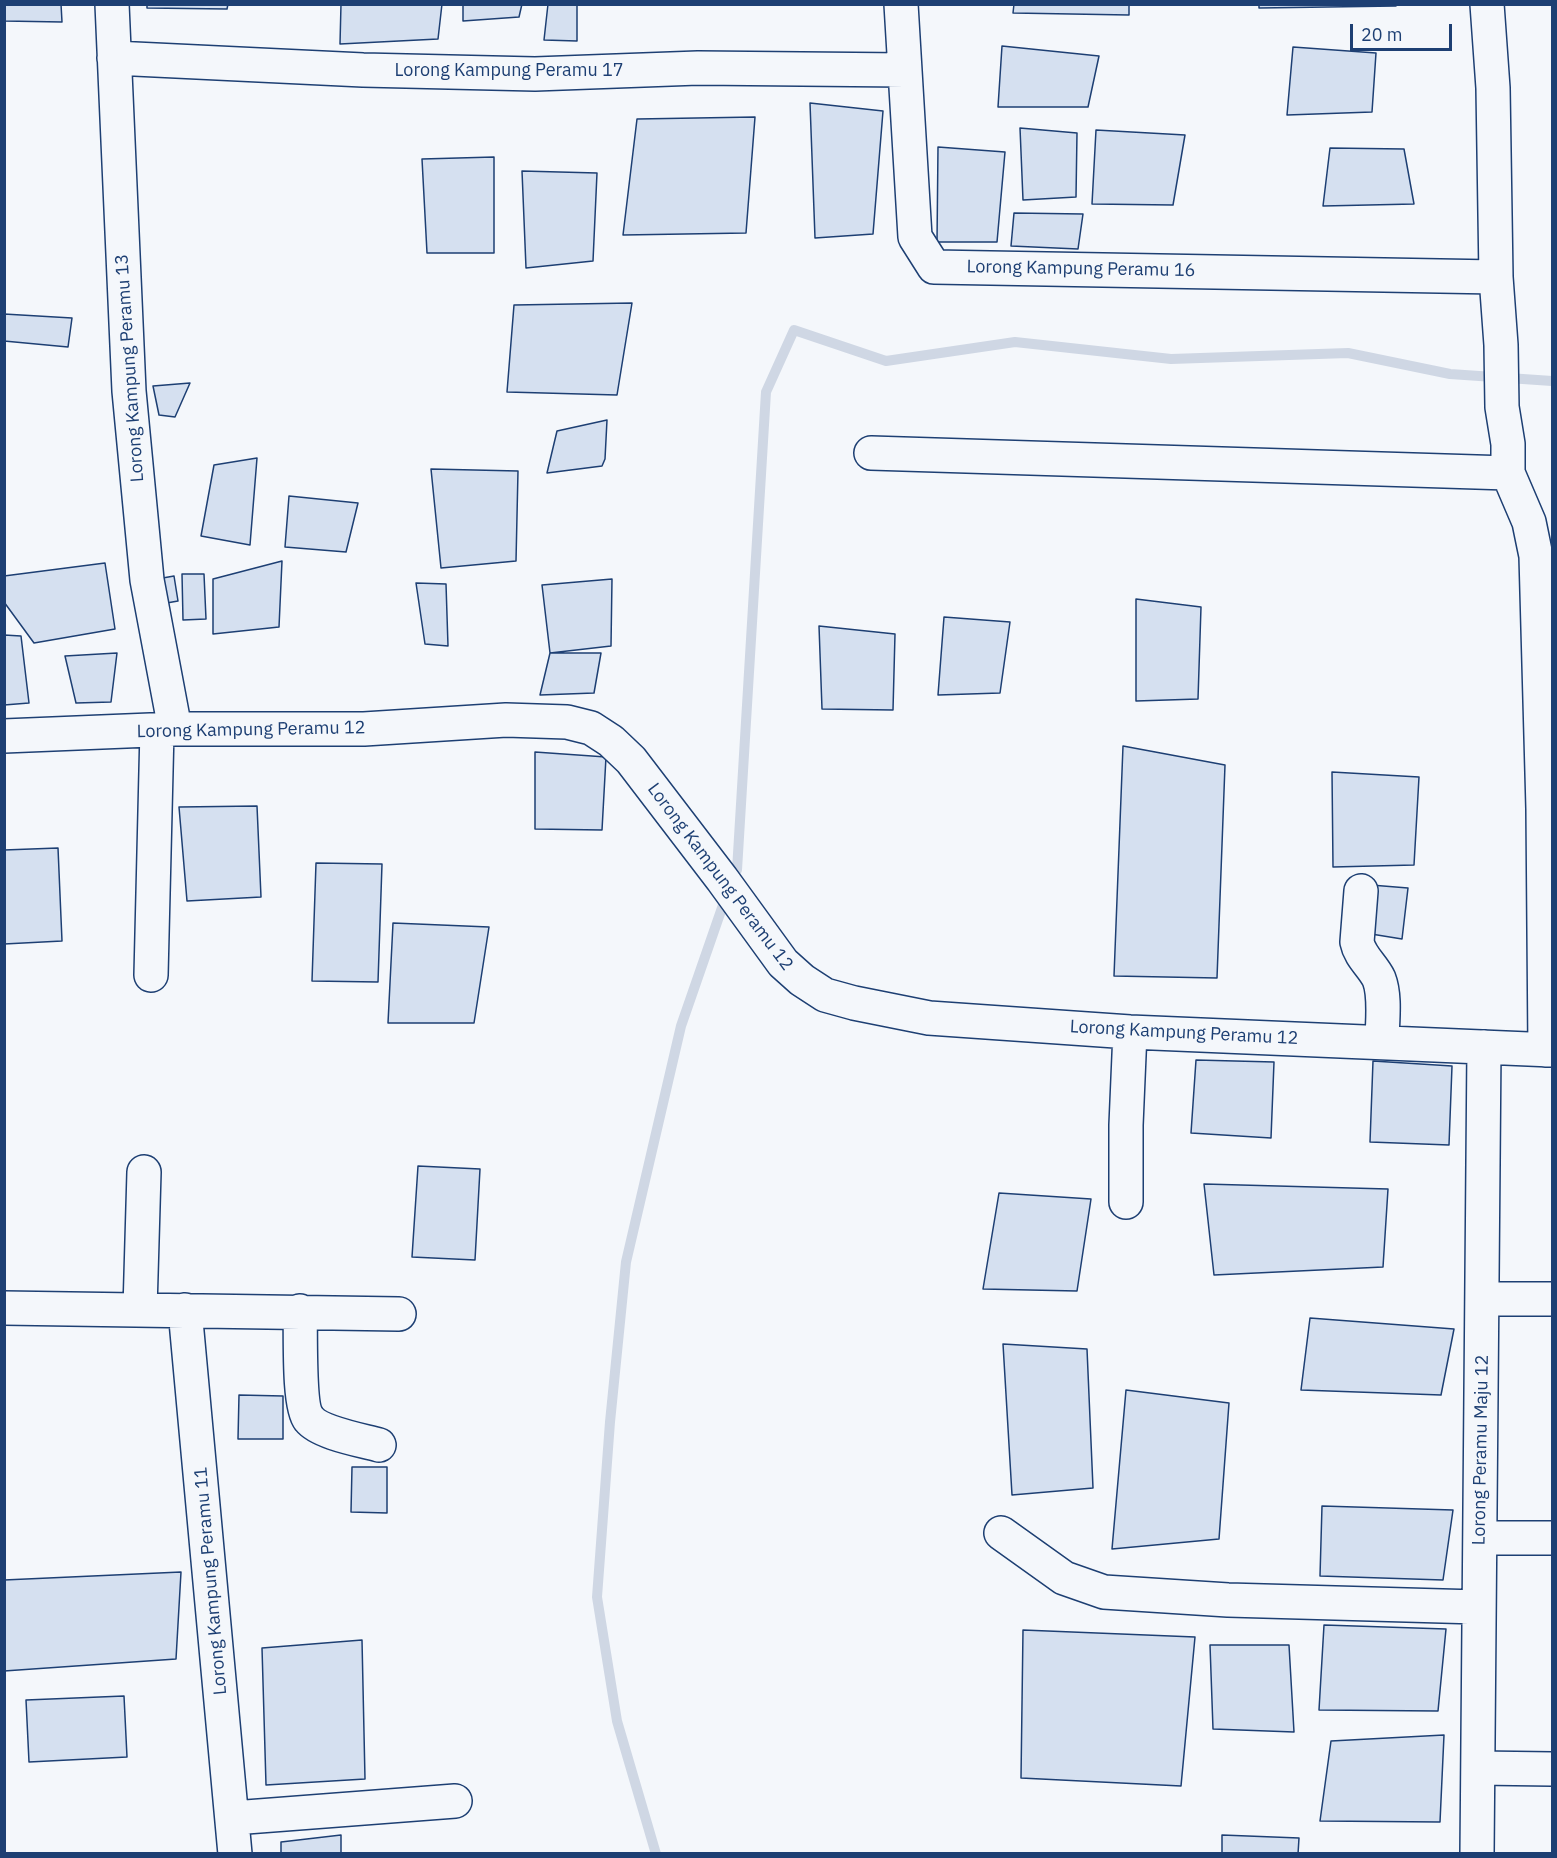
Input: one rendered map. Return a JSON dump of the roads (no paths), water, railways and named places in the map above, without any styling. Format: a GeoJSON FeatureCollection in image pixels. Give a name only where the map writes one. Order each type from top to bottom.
{"type":"FeatureCollection","features":[{"type":"Feature","properties":{"kind":"street","name":"Lorong Kampung Peramu 13"},"geometry":{"type":"LineString","coordinates":[[112,4],[129,391],[147,580],[166,730],[151,975]]}},
{"type":"Feature","properties":{"kind":"street","name":"Lorong Kampung Peramu 16"},"geometry":{"type":"LineString","coordinates":[[901,4],[915,237],[934,267],[1496,277]]}},
{"type":"Feature","properties":{"kind":"street"},"geometry":{"type":"LineString","coordinates":[[1487,4],[1492,88],[1496,277],[1501,345],[1502,407],[1508,444],[1508,473],[1544,556],[1549,1050]]}},
{"type":"Feature","properties":{"kind":"street","name":"Lorong Kampung Peramu 17"},"geometry":{"type":"LineString","coordinates":[[114,58],[363,70],[524,74],[698,68],[905,70]]}},
{"type":"Feature","properties":{"kind":"street"},"geometry":{"type":"LineString","coordinates":[[872,453],[1508,473]]}},
{"type":"Feature","properties":{"kind":"street","name":"Lorong Kampung Peramu 12"},"geometry":{"type":"LineString","coordinates":[[4,736],[166,730],[364,729],[506,720],[567,722],[591,728],[611,741],[631,760],[783,963],[802,980],[825,995],[854,1004],[929,1018],[1130,1032],[1549,1050]]}},
{"type":"Feature","properties":{"kind":"street"},"geometry":{"type":"LineString","coordinates":[[1361,891],[1357,942],[1358,949],[1378,978],[1382,991],[1382,1042]]}},
{"type":"Feature","properties":{"kind":"street"},"geometry":{"type":"LineString","coordinates":[[1126,1202],[1126,1125],[1130,1032]]}},
{"type":"Feature","properties":{"kind":"street","name":"Lorong Peramu Maju 12"},"geometry":{"type":"LineString","coordinates":[[1477,1854],[1484,1047]]}},
{"type":"Feature","properties":{"kind":"street"},"geometry":{"type":"LineString","coordinates":[[140,1309],[144,1172]]}},
{"type":"Feature","properties":{"kind":"street"},"geometry":{"type":"LineString","coordinates":[[1483,1299],[1552,1299]]}},
{"type":"Feature","properties":{"kind":"street"},"geometry":{"type":"LineString","coordinates":[[4,1308],[399,1314]]}},
{"type":"Feature","properties":{"kind":"street","name":"Lorong Kampung Peramu 11"},"geometry":{"type":"LineString","coordinates":[[185,1310],[235,1854]]}},
{"type":"Feature","properties":{"kind":"street"},"geometry":{"type":"LineString","coordinates":[[300,1311],[303,1401],[308,1419],[325,1429],[379,1445]]}},
{"type":"Feature","properties":{"kind":"street"},"geometry":{"type":"LineString","coordinates":[[1001,1533],[1064,1578],[1104,1592],[1228,1600],[1478,1607]]}},
{"type":"Feature","properties":{"kind":"street"},"geometry":{"type":"LineString","coordinates":[[1480,1538],[1552,1538]]}},
{"type":"Feature","properties":{"kind":"street"},"geometry":{"type":"LineString","coordinates":[[1478,1768],[1552,1769]]}},
{"type":"Feature","properties":{"kind":"street"},"geometry":{"type":"LineString","coordinates":[[233,1818],[455,1802]]}},
{"type":"Feature","properties":{"kind":"waterway"},"geometry":{"type":"LineString","coordinates":[[737,870],[766,392],[794,330],[886,361],[1015,342],[1171,359],[1348,353],[1450,374],[1552,381]]}},
{"type":"Feature","properties":{"kind":"waterway"},"geometry":{"type":"LineString","coordinates":[[656,1854],[617,1721],[597,1597],[610,1422],[626,1262],[681,1026],[723,905]]}}]}
